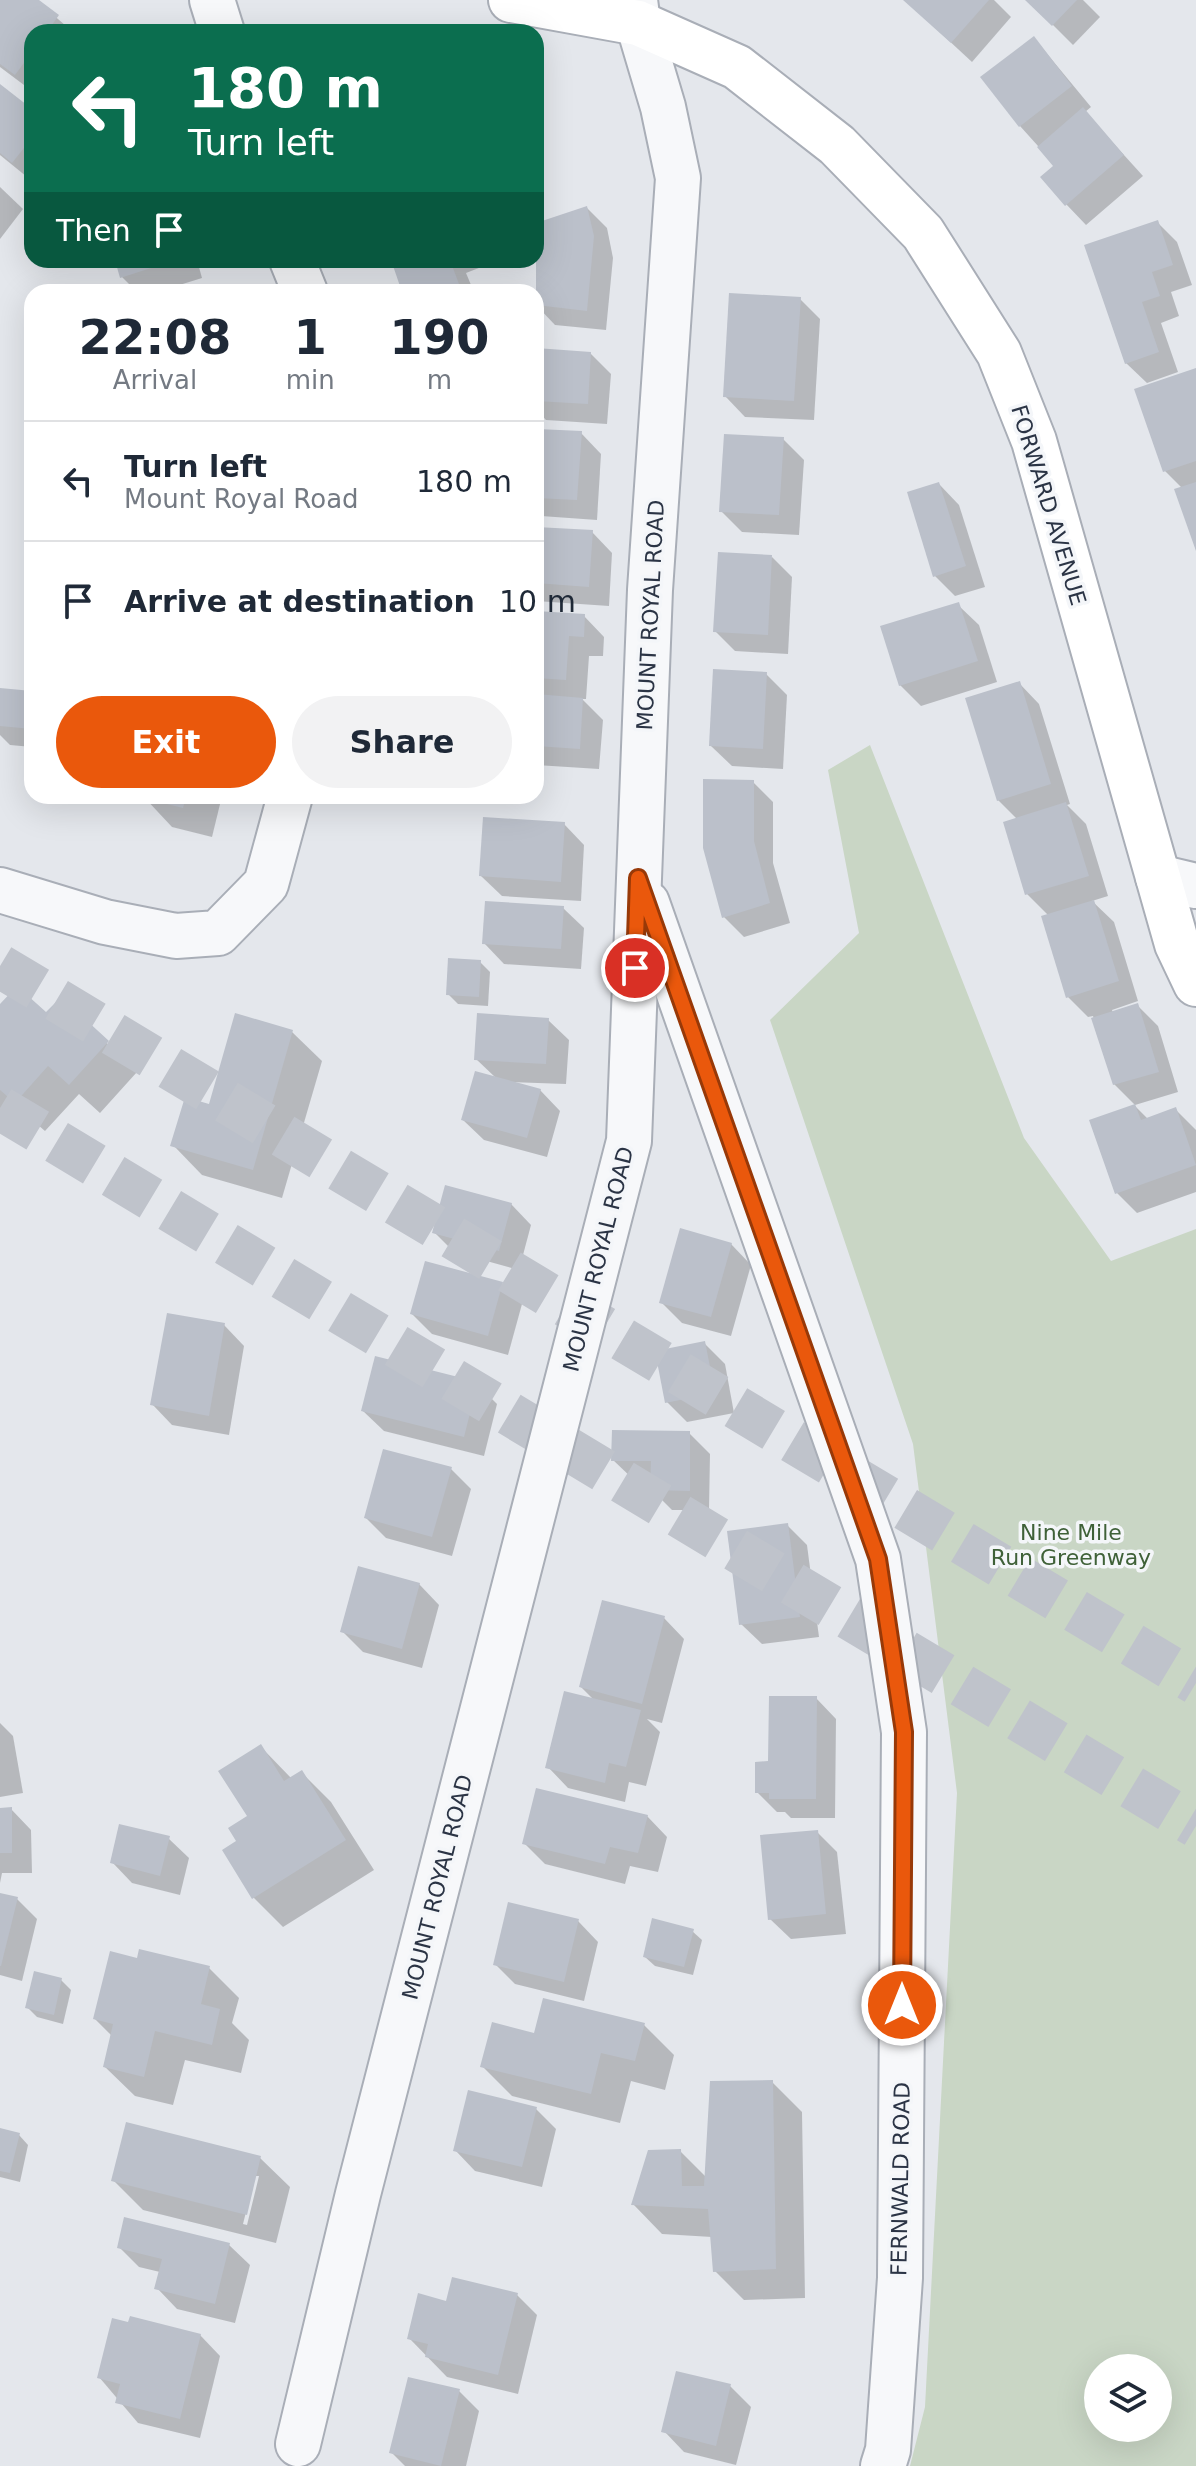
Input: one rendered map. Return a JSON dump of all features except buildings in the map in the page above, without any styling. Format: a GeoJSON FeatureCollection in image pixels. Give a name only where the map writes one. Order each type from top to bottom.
{"type":"FeatureCollection","features":[{"type":"Feature","properties":{"kind":"main road","name":"FORWARD AVENUE"},"geometry":{"type":"LineString","coordinates":[[511,0],[636,12],[737,67],[837,145],[923,233],[999,353],[1034,441],[1177,882],[1177,944],[1196,984]]}},
{"type":"Feature","properties":{"kind":"street"},"geometry":{"type":"LineString","coordinates":[[212,0],[220,24]]}},
{"type":"Feature","properties":{"kind":"street","name":"MOUNT ROYAL ROAD"},"geometry":{"type":"LineString","coordinates":[[298,2444],[358,2194],[629,1141],[650,590],[678,178],[663,107],[636,12]]}},
{"type":"Feature","properties":{"kind":"street"},"geometry":{"type":"LineString","coordinates":[[0,890],[105,922],[176,936],[218,933],[266,884],[288,804]]}},
{"type":"Feature","properties":{"kind":"street","name":"FERNWALD ROAD"},"geometry":{"type":"LineString","coordinates":[[638,878],[878,1559],[904,1732],[900,2278],[888,2450],[883,2466]]}},
{"type":"Feature","properties":{"kind":"green space","name":"Nine Mile Run Greenway"},"geometry":{"type":"Polygon","coordinates":[[[870,745],[1024,1138],[1111,1261],[1196,1229],[1196,2466],[910,2466],[925,2407],[957,1793],[913,1444],[770,1020],[859,933],[828,770],[870,745]]]}},
{"type":"Feature","properties":{"kind":"tunnel"},"geometry":{"type":"LineString","coordinates":[[0,966],[1196,1683]]}},
{"type":"Feature","properties":{"kind":"tunnel"},"geometry":{"type":"LineString","coordinates":[[0,1108],[1196,1826]]}},
{"type":"Feature","properties":{"kind":"route"},"geometry":{"type":"LineString","coordinates":[[635,968],[638,878],[878,1559],[904,1732],[902,2005]]}}]}
